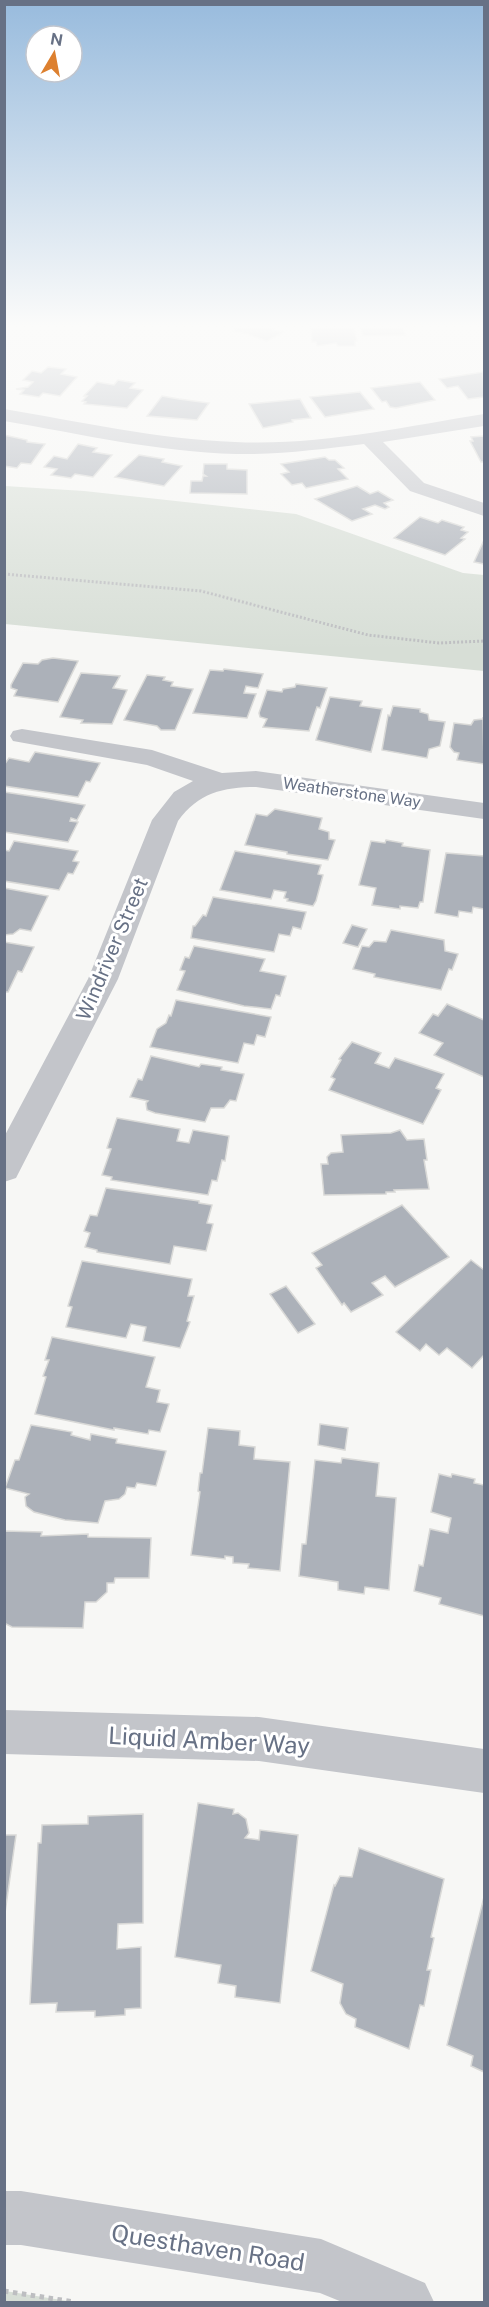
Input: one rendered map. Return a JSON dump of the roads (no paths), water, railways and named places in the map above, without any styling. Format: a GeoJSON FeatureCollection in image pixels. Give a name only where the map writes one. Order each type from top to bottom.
{"type":"FeatureCollection","features":[{"type":"Feature","properties":{"kind":"street"},"geometry":{"type":"LineString","coordinates":[[126,436],[169,443],[237,448],[305,445],[384,436]]}},
{"type":"Feature","properties":{"kind":"street"},"geometry":{"type":"LineString","coordinates":[[369,438],[417,487],[484,510]]}},
{"type":"Feature","properties":{"kind":"street"},"geometry":{"type":"LineString","coordinates":[[22,736],[152,758],[219,781]]}},
{"type":"Feature","properties":{"kind":"street","name":"Weatherstone Way"},"geometry":{"type":"LineString","coordinates":[[219,781],[256,779],[484,811]]}},
{"type":"Feature","properties":{"kind":"street","name":"Windriver Street"},"geometry":{"type":"LineString","coordinates":[[4,1169],[103,980],[165,820],[179,801],[192,792],[219,781]]}},
{"type":"Feature","properties":{"kind":"street","name":"Liquid Amber Way"},"geometry":{"type":"LineString","coordinates":[[4,1732],[259,1739],[484,1771]]}},
{"type":"Feature","properties":{"kind":"street","name":"Questhaven Road"},"geometry":{"type":"LineString","coordinates":[[4,2218],[21,2218],[321,2266],[406,2302]]}}]}
